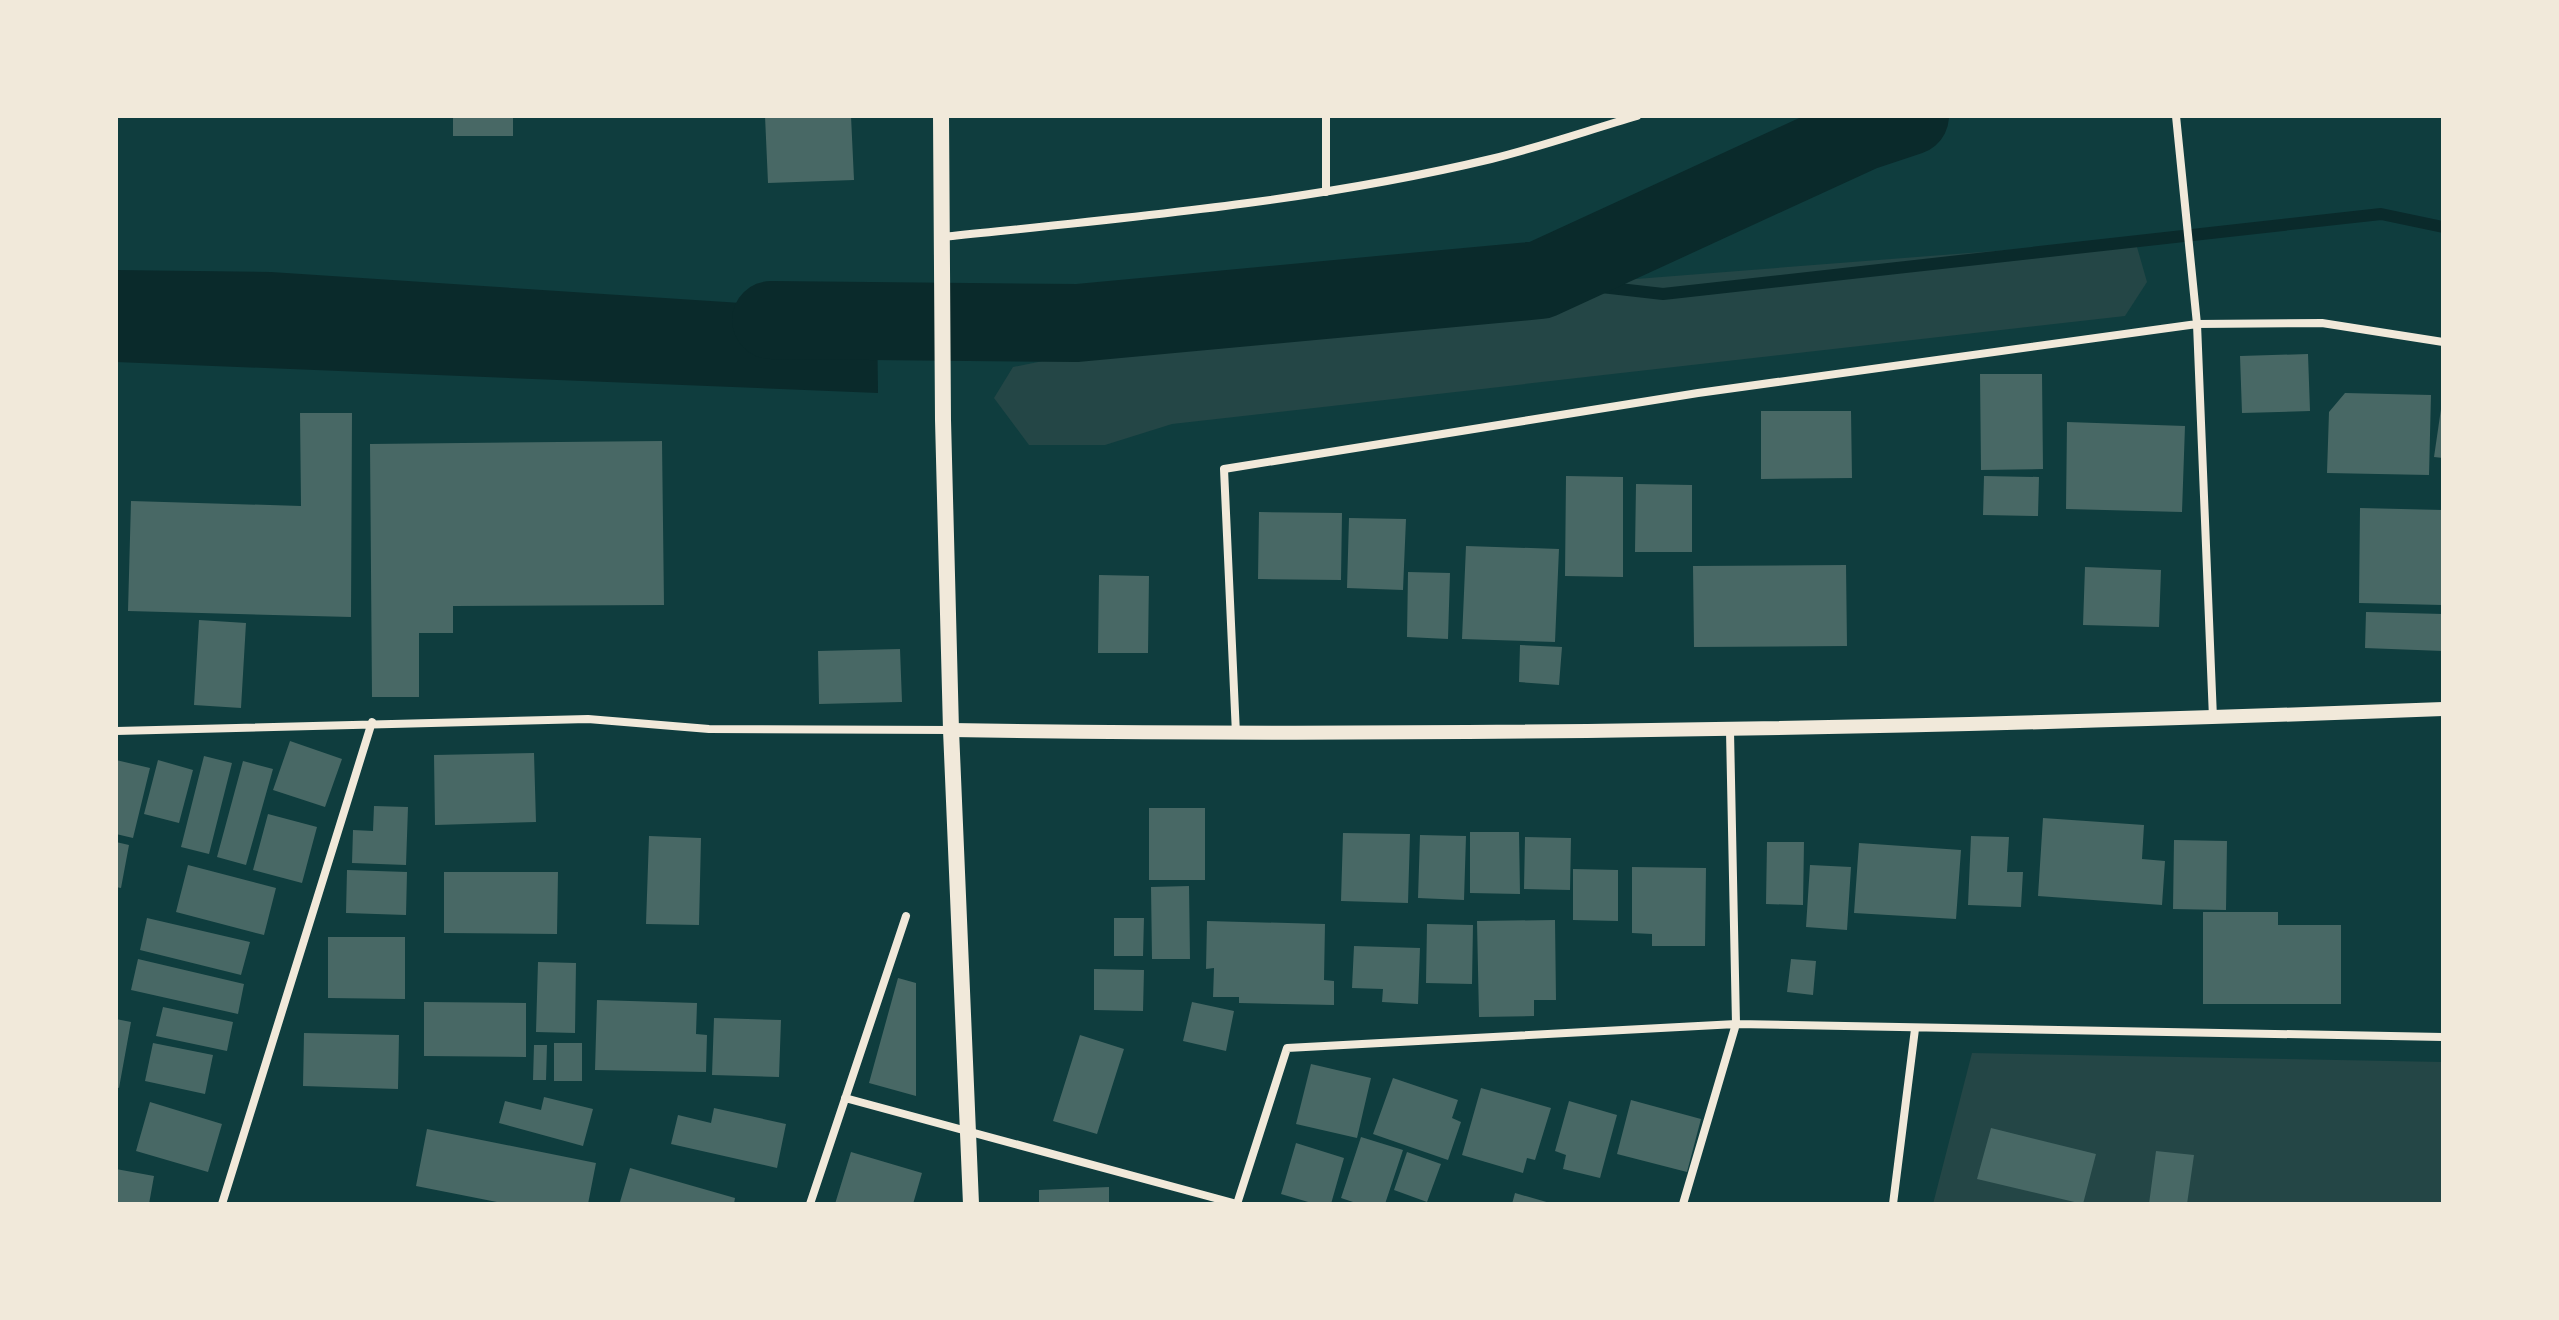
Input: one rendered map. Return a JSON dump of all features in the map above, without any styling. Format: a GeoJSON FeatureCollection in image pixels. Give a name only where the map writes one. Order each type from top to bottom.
{"type":"FeatureCollection","features":[{"type":"Feature","properties":{"kind":"main road"},"geometry":{"type":"LineString","coordinates":[[941,116],[943,420],[951,730],[971,1204]]}},
{"type":"Feature","properties":{"kind":"street"},"geometry":{"type":"LineString","coordinates":[[1326,116],[1326,192]]}},
{"type":"Feature","properties":{"kind":"street"},"geometry":{"type":"LineString","coordinates":[[941,237],[1140,217],[1326,192],[1491,159],[1637,116]]}},
{"type":"Feature","properties":{"kind":"street"},"geometry":{"type":"LineString","coordinates":[[2176,116],[2197,324],[2213,718]]}},
{"type":"Feature","properties":{"kind":"street"},"geometry":{"type":"LineString","coordinates":[[1236,735],[1224,469],[1698,393],[2197,324],[2322,323],[2443,342]]}},
{"type":"Feature","properties":{"kind":"street"},"geometry":{"type":"LineString","coordinates":[[116,731],[372,722],[588,719],[709,729],[1236,735],[1730,731],[2443,709]]}},
{"type":"Feature","properties":{"kind":"street"},"geometry":{"type":"LineString","coordinates":[[222,1204],[372,722]]}},
{"type":"Feature","properties":{"kind":"street"},"geometry":{"type":"LineString","coordinates":[[1683,1204],[1736,1024],[1730,731]]}},
{"type":"Feature","properties":{"kind":"street"},"geometry":{"type":"LineString","coordinates":[[810,1204],[906,916]]}},
{"type":"Feature","properties":{"kind":"street"},"geometry":{"type":"LineString","coordinates":[[845,1098],[1237,1204],[1287,1048],[1736,1024],[2443,1037]]}},
{"type":"Feature","properties":{"kind":"street"},"geometry":{"type":"LineString","coordinates":[[1893,1204],[1915,1029]]}},
{"type":"Feature","properties":{"kind":"shaded area"},"geometry":{"type":"Polygon","coordinates":[[[2135,240],[2147,282],[2125,316],[1172,424],[1105,445],[1029,445],[994,398],[1013,367],[1328,303],[2135,240]]]}},
{"type":"Feature","properties":{"kind":"shaded area"},"geometry":{"type":"Polygon","coordinates":[[[116,270],[271,272],[877,312],[878,393],[116,362],[116,270]]]}},
{"type":"Feature","properties":{"kind":"shaded area"},"geometry":{"type":"Polygon","coordinates":[[[1972,1053],[2443,1062],[2443,1204],[1933,1204],[1972,1053]]]}},
{"type":"Feature","properties":{"kind":"building"},"geometry":{"type":"Polygon","coordinates":[[[453,116],[513,116],[513,136],[453,136],[453,116]]]}},
{"type":"Feature","properties":{"kind":"building"},"geometry":{"type":"Polygon","coordinates":[[[765,116],[851,116],[854,180],[768,183],[765,116]]]}},
{"type":"Feature","properties":{"kind":"building"},"geometry":{"type":"Polygon","coordinates":[[[2308,354],[2310,411],[2242,413],[2240,356],[2308,354]]]}},
{"type":"Feature","properties":{"kind":"building"},"geometry":{"type":"Polygon","coordinates":[[[1980,374],[2042,374],[2043,469],[1981,470],[1980,374]]]}},
{"type":"Feature","properties":{"kind":"building"},"geometry":{"type":"Polygon","coordinates":[[[2345,393],[2431,395],[2429,475],[2327,473],[2329,412],[2345,393]]]}},
{"type":"Feature","properties":{"kind":"building"},"geometry":{"type":"Polygon","coordinates":[[[2443,409],[2443,458],[2434,457],[2443,409]]]}},
{"type":"Feature","properties":{"kind":"building"},"geometry":{"type":"Polygon","coordinates":[[[1761,411],[1851,411],[1852,478],[1761,479],[1761,411]]]}},
{"type":"Feature","properties":{"kind":"building"},"geometry":{"type":"Polygon","coordinates":[[[300,413],[352,413],[351,617],[128,611],[131,501],[301,506],[300,413]]]}},
{"type":"Feature","properties":{"kind":"building"},"geometry":{"type":"Polygon","coordinates":[[[2067,422],[2185,426],[2182,512],[2066,509],[2067,422]]]}},
{"type":"Feature","properties":{"kind":"building"},"geometry":{"type":"Polygon","coordinates":[[[662,441],[664,605],[453,606],[453,633],[419,633],[419,697],[372,697],[370,444],[662,441]]]}},
{"type":"Feature","properties":{"kind":"building"},"geometry":{"type":"Polygon","coordinates":[[[1566,476],[1623,477],[1623,577],[1565,576],[1566,476]]]}},
{"type":"Feature","properties":{"kind":"building"},"geometry":{"type":"Polygon","coordinates":[[[1984,476],[2039,477],[2038,516],[1983,515],[1984,476]]]}},
{"type":"Feature","properties":{"kind":"building"},"geometry":{"type":"Polygon","coordinates":[[[1636,484],[1692,485],[1692,552],[1635,552],[1636,484]]]}},
{"type":"Feature","properties":{"kind":"building"},"geometry":{"type":"Polygon","coordinates":[[[2360,508],[2443,510],[2442,605],[2359,603],[2360,508]]]}},
{"type":"Feature","properties":{"kind":"building"},"geometry":{"type":"Polygon","coordinates":[[[1259,512],[1342,513],[1341,580],[1258,579],[1259,512]]]}},
{"type":"Feature","properties":{"kind":"building"},"geometry":{"type":"Polygon","coordinates":[[[1349,518],[1406,519],[1403,590],[1347,588],[1349,518]]]}},
{"type":"Feature","properties":{"kind":"building"},"geometry":{"type":"Polygon","coordinates":[[[1466,546],[1559,549],[1555,642],[1462,639],[1466,546]]]}},
{"type":"Feature","properties":{"kind":"building"},"geometry":{"type":"Polygon","coordinates":[[[1846,565],[1847,646],[1694,647],[1693,566],[1846,565]]]}},
{"type":"Feature","properties":{"kind":"building"},"geometry":{"type":"Polygon","coordinates":[[[2085,567],[2161,570],[2159,627],[2083,625],[2085,567]]]}},
{"type":"Feature","properties":{"kind":"building"},"geometry":{"type":"Polygon","coordinates":[[[1408,572],[1450,573],[1448,639],[1407,637],[1408,572]]]}},
{"type":"Feature","properties":{"kind":"building"},"geometry":{"type":"Polygon","coordinates":[[[1099,575],[1149,576],[1148,653],[1098,653],[1099,575]]]}},
{"type":"Feature","properties":{"kind":"building"},"geometry":{"type":"Polygon","coordinates":[[[2366,612],[2443,614],[2443,651],[2365,648],[2366,612]]]}},
{"type":"Feature","properties":{"kind":"building"},"geometry":{"type":"Polygon","coordinates":[[[199,620],[246,623],[241,708],[194,705],[199,620]]]}},
{"type":"Feature","properties":{"kind":"building"},"geometry":{"type":"Polygon","coordinates":[[[1520,645],[1562,647],[1559,685],[1519,682],[1520,645]]]}},
{"type":"Feature","properties":{"kind":"building"},"geometry":{"type":"Polygon","coordinates":[[[900,649],[902,702],[819,704],[818,651],[900,649]]]}},
{"type":"Feature","properties":{"kind":"building"},"geometry":{"type":"Polygon","coordinates":[[[290,741],[342,759],[325,807],[273,790],[290,741]]]}},
{"type":"Feature","properties":{"kind":"building"},"geometry":{"type":"Polygon","coordinates":[[[534,753],[536,822],[435,825],[434,755],[534,753]]]}},
{"type":"Feature","properties":{"kind":"building"},"geometry":{"type":"Polygon","coordinates":[[[204,756],[232,763],[209,854],[181,847],[204,756]]]}},
{"type":"Feature","properties":{"kind":"building"},"geometry":{"type":"Polygon","coordinates":[[[116,760],[150,768],[133,838],[116,834],[116,760]]]}},
{"type":"Feature","properties":{"kind":"building"},"geometry":{"type":"Polygon","coordinates":[[[158,760],[193,770],[179,823],[144,814],[158,760]]]}},
{"type":"Feature","properties":{"kind":"building"},"geometry":{"type":"Polygon","coordinates":[[[243,761],[273,769],[246,865],[217,857],[243,761]]]}},
{"type":"Feature","properties":{"kind":"building"},"geometry":{"type":"Polygon","coordinates":[[[374,806],[408,807],[406,865],[352,863],[353,830],[373,831],[374,806]]]}},
{"type":"Feature","properties":{"kind":"building"},"geometry":{"type":"Polygon","coordinates":[[[1149,808],[1205,808],[1205,880],[1149,880],[1149,808]]]}},
{"type":"Feature","properties":{"kind":"building"},"geometry":{"type":"Polygon","coordinates":[[[268,814],[317,827],[302,883],[253,870],[268,814]]]}},
{"type":"Feature","properties":{"kind":"building"},"geometry":{"type":"Polygon","coordinates":[[[2043,818],[2144,825],[2142,859],[2165,861],[2162,905],[2038,896],[2043,818]]]}},
{"type":"Feature","properties":{"kind":"building"},"geometry":{"type":"Polygon","coordinates":[[[1470,832],[1519,832],[1520,894],[1470,893],[1470,832]]]}},
{"type":"Feature","properties":{"kind":"building"},"geometry":{"type":"Polygon","coordinates":[[[1343,833],[1410,834],[1408,903],[1341,901],[1343,833]]]}},
{"type":"Feature","properties":{"kind":"building"},"geometry":{"type":"Polygon","coordinates":[[[1420,835],[1466,836],[1464,900],[1418,898],[1420,835]]]}},
{"type":"Feature","properties":{"kind":"building"},"geometry":{"type":"Polygon","coordinates":[[[649,836],[701,838],[699,925],[646,924],[649,836]]]}},
{"type":"Feature","properties":{"kind":"building"},"geometry":{"type":"Polygon","coordinates":[[[1971,836],[2009,837],[2007,872],[2023,872],[2021,907],[1968,905],[1971,836]]]}},
{"type":"Feature","properties":{"kind":"building"},"geometry":{"type":"Polygon","coordinates":[[[1525,837],[1571,838],[1570,890],[1524,889],[1525,837]]]}},
{"type":"Feature","properties":{"kind":"building"},"geometry":{"type":"Polygon","coordinates":[[[2174,840],[2227,841],[2226,910],[2173,909],[2174,840]]]}},
{"type":"Feature","properties":{"kind":"building"},"geometry":{"type":"Polygon","coordinates":[[[116,842],[129,845],[121,888],[116,887],[116,842]]]}},
{"type":"Feature","properties":{"kind":"building"},"geometry":{"type":"Polygon","coordinates":[[[1767,842],[1804,842],[1803,905],[1766,904],[1767,842]]]}},
{"type":"Feature","properties":{"kind":"building"},"geometry":{"type":"Polygon","coordinates":[[[1859,843],[1961,850],[1956,919],[1854,913],[1859,843]]]}},
{"type":"Feature","properties":{"kind":"building"},"geometry":{"type":"Polygon","coordinates":[[[188,865],[276,888],[264,935],[176,912],[188,865]]]}},
{"type":"Feature","properties":{"kind":"building"},"geometry":{"type":"Polygon","coordinates":[[[1810,865],[1851,867],[1847,930],[1806,927],[1810,865]]]}},
{"type":"Feature","properties":{"kind":"building"},"geometry":{"type":"Polygon","coordinates":[[[1632,867],[1706,868],[1705,946],[1652,946],[1652,934],[1632,933],[1632,867]]]}},
{"type":"Feature","properties":{"kind":"building"},"geometry":{"type":"Polygon","coordinates":[[[1573,869],[1618,870],[1618,921],[1573,920],[1573,869]]]}},
{"type":"Feature","properties":{"kind":"building"},"geometry":{"type":"Polygon","coordinates":[[[347,870],[407,872],[406,915],[346,913],[347,870]]]}},
{"type":"Feature","properties":{"kind":"building"},"geometry":{"type":"Polygon","coordinates":[[[444,872],[558,872],[557,934],[444,933],[444,872]]]}},
{"type":"Feature","properties":{"kind":"building"},"geometry":{"type":"Polygon","coordinates":[[[1189,886],[1190,959],[1152,959],[1151,887],[1189,886]]]}},
{"type":"Feature","properties":{"kind":"building"},"geometry":{"type":"Polygon","coordinates":[[[2203,912],[2278,912],[2278,925],[2341,925],[2341,1004],[2203,1004],[2203,912]]]}},
{"type":"Feature","properties":{"kind":"building"},"geometry":{"type":"Polygon","coordinates":[[[147,918],[250,942],[241,975],[140,950],[147,918]]]}},
{"type":"Feature","properties":{"kind":"building"},"geometry":{"type":"Polygon","coordinates":[[[1114,918],[1144,918],[1143,956],[1114,956],[1114,918]]]}},
{"type":"Feature","properties":{"kind":"building"},"geometry":{"type":"Polygon","coordinates":[[[1555,920],[1556,1000],[1534,1000],[1534,1016],[1479,1017],[1477,921],[1555,920]]]}},
{"type":"Feature","properties":{"kind":"building"},"geometry":{"type":"Polygon","coordinates":[[[1207,921],[1325,924],[1324,980],[1334,981],[1334,1005],[1239,1003],[1239,997],[1213,997],[1214,968],[1206,969],[1207,921]]]}},
{"type":"Feature","properties":{"kind":"building"},"geometry":{"type":"Polygon","coordinates":[[[1427,924],[1473,925],[1472,984],[1426,983],[1427,924]]]}},
{"type":"Feature","properties":{"kind":"building"},"geometry":{"type":"Polygon","coordinates":[[[328,937],[405,937],[405,999],[328,998],[328,937]]]}},
{"type":"Feature","properties":{"kind":"building"},"geometry":{"type":"Polygon","coordinates":[[[1354,946],[1420,948],[1418,1004],[1382,1002],[1383,989],[1352,988],[1354,946]]]}},
{"type":"Feature","properties":{"kind":"building"},"geometry":{"type":"Polygon","coordinates":[[[138,959],[244,984],[238,1014],[131,990],[138,959]]]}},
{"type":"Feature","properties":{"kind":"building"},"geometry":{"type":"Polygon","coordinates":[[[1791,959],[1816,961],[1813,995],[1787,992],[1791,959]]]}},
{"type":"Feature","properties":{"kind":"building"},"geometry":{"type":"Polygon","coordinates":[[[538,962],[576,963],[575,1033],[536,1032],[538,962]]]}},
{"type":"Feature","properties":{"kind":"building"},"geometry":{"type":"Polygon","coordinates":[[[1094,969],[1144,970],[1143,1011],[1094,1010],[1094,969]]]}},
{"type":"Feature","properties":{"kind":"building"},"geometry":{"type":"Polygon","coordinates":[[[898,978],[916,983],[916,1096],[869,1083],[898,978]]]}},
{"type":"Feature","properties":{"kind":"building"},"geometry":{"type":"Polygon","coordinates":[[[597,1000],[697,1003],[696,1034],[707,1035],[706,1072],[595,1070],[597,1000]]]}},
{"type":"Feature","properties":{"kind":"building"},"geometry":{"type":"Polygon","coordinates":[[[424,1002],[526,1003],[526,1057],[424,1056],[424,1002]]]}},
{"type":"Feature","properties":{"kind":"building"},"geometry":{"type":"Polygon","coordinates":[[[1192,1002],[1234,1011],[1226,1051],[1183,1041],[1192,1002]]]}},
{"type":"Feature","properties":{"kind":"building"},"geometry":{"type":"Polygon","coordinates":[[[163,1007],[233,1022],[227,1051],[156,1036],[163,1007]]]}},
{"type":"Feature","properties":{"kind":"building"},"geometry":{"type":"Polygon","coordinates":[[[714,1018],[781,1020],[779,1077],[712,1075],[714,1018]]]}},
{"type":"Feature","properties":{"kind":"building"},"geometry":{"type":"Polygon","coordinates":[[[116,1019],[131,1022],[119,1088],[116,1087],[116,1019]]]}},
{"type":"Feature","properties":{"kind":"building"},"geometry":{"type":"Polygon","coordinates":[[[304,1033],[399,1035],[398,1089],[303,1086],[304,1033]]]}},
{"type":"Feature","properties":{"kind":"building"},"geometry":{"type":"Polygon","coordinates":[[[1080,1035],[1124,1049],[1097,1134],[1053,1121],[1080,1035]]]}},
{"type":"Feature","properties":{"kind":"building"},"geometry":{"type":"Polygon","coordinates":[[[153,1043],[213,1055],[205,1094],[145,1081],[153,1043]]]}},
{"type":"Feature","properties":{"kind":"building"},"geometry":{"type":"Polygon","coordinates":[[[554,1043],[582,1043],[582,1081],[554,1081],[554,1043]]]}},
{"type":"Feature","properties":{"kind":"building"},"geometry":{"type":"Polygon","coordinates":[[[534,1045],[547,1045],[546,1080],[533,1080],[534,1045]]]}},
{"type":"Feature","properties":{"kind":"building"},"geometry":{"type":"Polygon","coordinates":[[[1311,1064],[1371,1078],[1357,1138],[1296,1124],[1311,1064]]]}},
{"type":"Feature","properties":{"kind":"building"},"geometry":{"type":"Polygon","coordinates":[[[1393,1078],[1458,1100],[1452,1118],[1461,1122],[1448,1160],[1373,1134],[1393,1078]]]}},
{"type":"Feature","properties":{"kind":"building"},"geometry":{"type":"Polygon","coordinates":[[[1481,1088],[1551,1108],[1535,1160],[1527,1158],[1523,1173],[1462,1155],[1481,1088]]]}},
{"type":"Feature","properties":{"kind":"building"},"geometry":{"type":"Polygon","coordinates":[[[544,1097],[593,1109],[583,1146],[499,1123],[505,1101],[541,1110],[544,1097]]]}},
{"type":"Feature","properties":{"kind":"building"},"geometry":{"type":"Polygon","coordinates":[[[1631,1100],[1701,1119],[1687,1172],[1617,1154],[1631,1100]]]}},
{"type":"Feature","properties":{"kind":"building"},"geometry":{"type":"Polygon","coordinates":[[[1569,1101],[1617,1115],[1600,1178],[1563,1169],[1566,1155],[1555,1151],[1569,1101]]]}},
{"type":"Feature","properties":{"kind":"building"},"geometry":{"type":"Polygon","coordinates":[[[150,1102],[222,1124],[208,1172],[136,1151],[150,1102]]]}},
{"type":"Feature","properties":{"kind":"building"},"geometry":{"type":"Polygon","coordinates":[[[714,1108],[786,1124],[777,1168],[671,1144],[678,1115],[711,1123],[714,1108]]]}},
{"type":"Feature","properties":{"kind":"building"},"geometry":{"type":"Polygon","coordinates":[[[1991,1128],[2096,1154],[2083,1204],[1977,1179],[1991,1128]]]}},
{"type":"Feature","properties":{"kind":"building"},"geometry":{"type":"Polygon","coordinates":[[[427,1129],[596,1163],[588,1204],[507,1204],[416,1186],[427,1129]]]}},
{"type":"Feature","properties":{"kind":"building"},"geometry":{"type":"Polygon","coordinates":[[[1361,1137],[1403,1150],[1385,1204],[1359,1204],[1341,1198],[1361,1137]]]}},
{"type":"Feature","properties":{"kind":"building"},"geometry":{"type":"Polygon","coordinates":[[[1296,1143],[1344,1158],[1331,1204],[1315,1204],[1281,1194],[1296,1143]]]}},
{"type":"Feature","properties":{"kind":"building"},"geometry":{"type":"Polygon","coordinates":[[[2156,1151],[2194,1155],[2187,1204],[2149,1204],[2156,1151]]]}},
{"type":"Feature","properties":{"kind":"building"},"geometry":{"type":"Polygon","coordinates":[[[851,1152],[922,1173],[913,1204],[835,1204],[851,1152]]]}},
{"type":"Feature","properties":{"kind":"building"},"geometry":{"type":"Polygon","coordinates":[[[1407,1152],[1441,1164],[1427,1202],[1394,1190],[1407,1152]]]}},
{"type":"Feature","properties":{"kind":"building"},"geometry":{"type":"Polygon","coordinates":[[[630,1168],[735,1198],[734,1204],[620,1202],[630,1168]]]}},
{"type":"Feature","properties":{"kind":"building"},"geometry":{"type":"Polygon","coordinates":[[[116,1169],[154,1176],[149,1204],[116,1204],[116,1169]]]}},
{"type":"Feature","properties":{"kind":"building"},"geometry":{"type":"Polygon","coordinates":[[[1109,1187],[1109,1204],[1039,1204],[1039,1190],[1109,1187]]]}},
{"type":"Feature","properties":{"kind":"building"},"geometry":{"type":"Polygon","coordinates":[[[1515,1193],[1550,1203],[1550,1204],[1512,1204],[1515,1193]]]}},
{"type":"Feature","properties":{"kind":"waterway"},"geometry":{"type":"LineString","coordinates":[[771,320],[1077,323],[1540,280],[1862,132],[1910,116]]}},
{"type":"Feature","properties":{"kind":"waterway"},"geometry":{"type":"LineString","coordinates":[[1540,280],[1663,294],[2381,214],[2443,227]]}}]}
